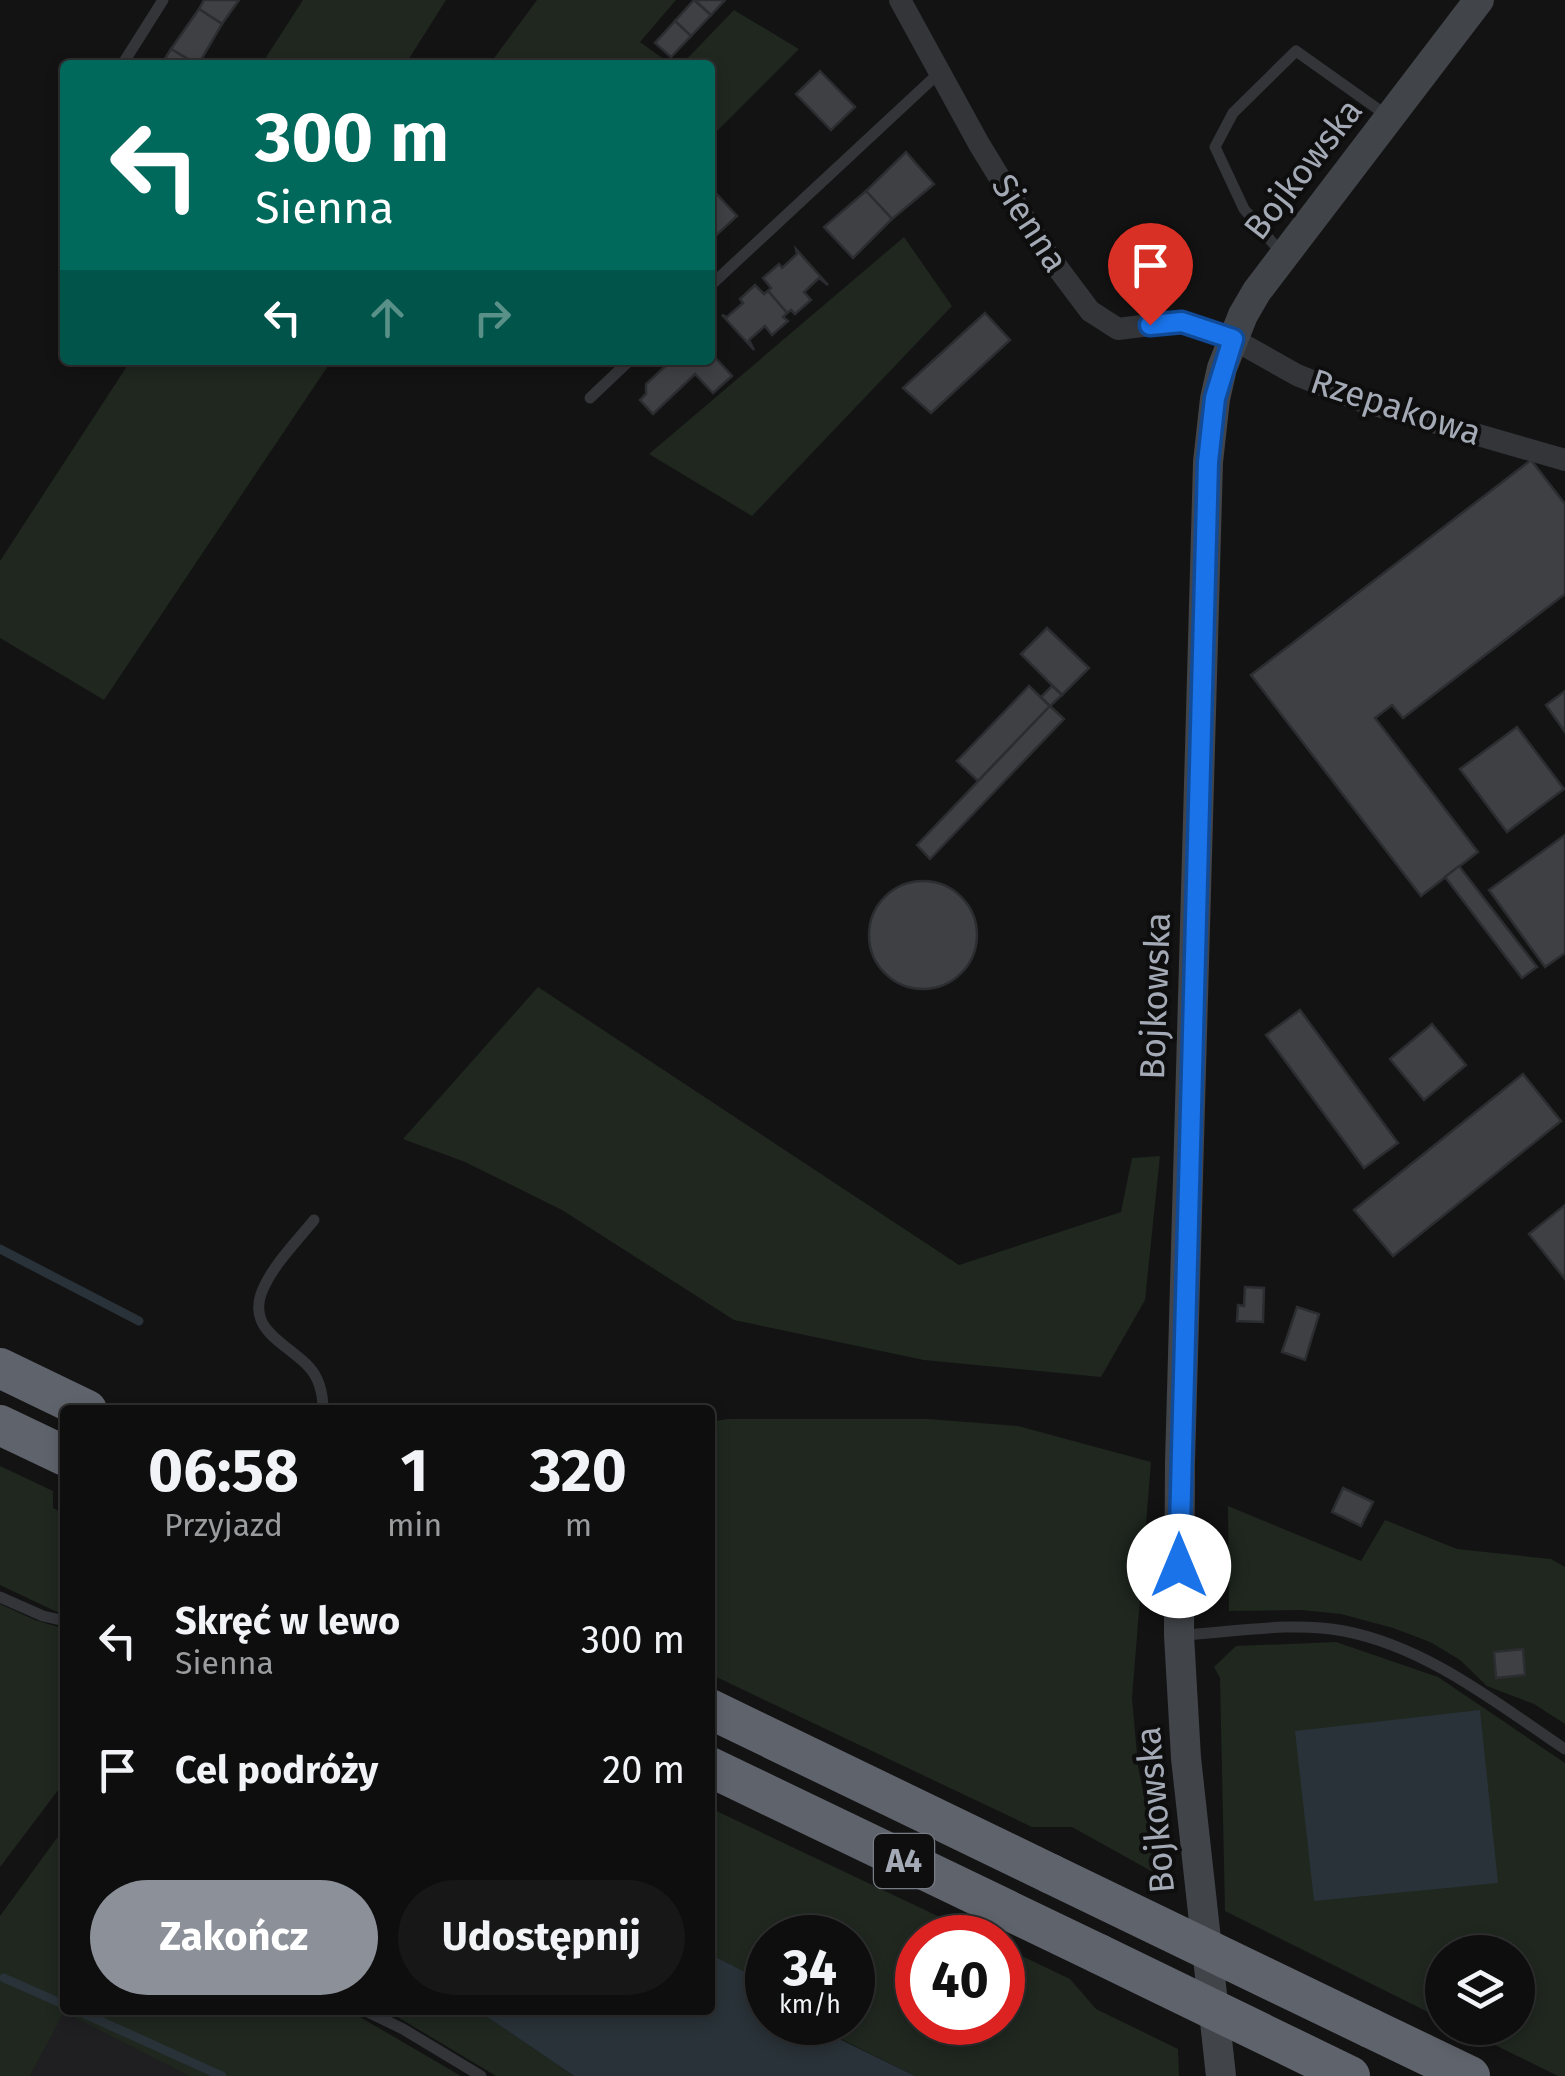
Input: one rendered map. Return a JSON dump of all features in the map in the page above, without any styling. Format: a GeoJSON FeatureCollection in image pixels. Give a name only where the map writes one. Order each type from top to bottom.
{"type":"FeatureCollection","features":[{"type":"Feature","properties":{"kind":"highway"},"geometry":{"type":"LineString","coordinates":[[0,1368],[77,1405]]}},
{"type":"Feature","properties":{"kind":"highway"},"geometry":{"type":"LineString","coordinates":[[0,1425],[60,1454]]}},
{"type":"Feature","properties":{"kind":"highway","name":"A4"},"geometry":{"type":"LineString","coordinates":[[715,1712],[1470,2076]]}},
{"type":"Feature","properties":{"kind":"highway","name":"A4"},"geometry":{"type":"LineString","coordinates":[[715,1769],[1350,2076]]}},
{"type":"Feature","properties":{"kind":"street","name":"Sienna"},"geometry":{"type":"LineString","coordinates":[[900,0],[1042,247],[1090,311],[1118,329],[1182,322],[1233,339]]}},
{"type":"Feature","properties":{"kind":"street","name":"Bojkowska"},"geometry":{"type":"LineString","coordinates":[[1221,2076],[1188,1776],[1179,1635],[1180,1463],[1208,462],[1215,398],[1233,339],[1257,290],[1479,0]]}},
{"type":"Feature","properties":{"kind":"street","name":"Rzepakowa"},"geometry":{"type":"LineString","coordinates":[[1233,339],[1297,375],[1364,402],[1565,460]]}},
{"type":"Feature","properties":{"kind":"lane"},"geometry":{"type":"LineString","coordinates":[[125,60],[163,0]]}},
{"type":"Feature","properties":{"kind":"lane"},"geometry":{"type":"LineString","coordinates":[[1282,256],[1244,210],[1215,148],[1233,113],[1296,50],[1390,117]]}},
{"type":"Feature","properties":{"kind":"lane"},"geometry":{"type":"LineString","coordinates":[[715,281],[940,72]]}},
{"type":"Feature","properties":{"kind":"lane"},"geometry":{"type":"LineString","coordinates":[[590,398],[625,365]]}},
{"type":"Feature","properties":{"kind":"lane"},"geometry":{"type":"LineString","coordinates":[[314,1220],[264,1288],[258,1306],[266,1332],[310,1368],[324,1393],[323,1405]]}},
{"type":"Feature","properties":{"kind":"lane"},"geometry":{"type":"LineString","coordinates":[[0,1597],[60,1620]]}},
{"type":"Feature","properties":{"kind":"lane"},"geometry":{"type":"LineString","coordinates":[[1179,1635],[1290,1628],[1342,1630],[1398,1647],[1447,1671],[1565,1749]]}},
{"type":"Feature","properties":{"kind":"lane"},"geometry":{"type":"LineString","coordinates":[[374,2015],[481,2076]]}},
{"type":"Feature","properties":{"kind":"shaded area"},"geometry":{"type":"Polygon","coordinates":[[[303,0],[446,0],[408,60],[264,60],[303,0]]]}},
{"type":"Feature","properties":{"kind":"shaded area"},"geometry":{"type":"Polygon","coordinates":[[[537,0],[676,0],[640,42],[665,60],[493,60],[537,0]]]}},
{"type":"Feature","properties":{"kind":"shaded area"},"geometry":{"type":"Polygon","coordinates":[[[734,10],[799,49],[715,133],[715,60],[686,60],[734,10]]]}},
{"type":"Feature","properties":{"kind":"shaded area"},"geometry":{"type":"Polygon","coordinates":[[[904,237],[952,306],[752,516],[649,454],[904,237]]]}},
{"type":"Feature","properties":{"kind":"shaded area"},"geometry":{"type":"Polygon","coordinates":[[[128,365],[329,365],[104,700],[0,638],[0,561],[128,365]]]}},
{"type":"Feature","properties":{"kind":"shaded area"},"geometry":{"type":"Polygon","coordinates":[[[538,987],[959,1265],[1121,1212],[1132,1158],[1160,1156],[1145,1300],[1101,1377],[924,1360],[734,1320],[562,1210],[465,1162],[403,1139],[538,987]]]}},
{"type":"Feature","properties":{"kind":"shaded area"},"geometry":{"type":"Polygon","coordinates":[[[928,1419],[1018,1426],[1151,1462],[1132,1698],[1138,1766],[1160,1876],[1072,1827],[1032,1827],[715,1676],[715,1421],[928,1419]]]}},
{"type":"Feature","properties":{"kind":"shaded area"},"geometry":{"type":"Polygon","coordinates":[[[0,1466],[53,1491],[53,1508],[60,1512],[60,1612],[0,1585],[0,1466]]]}},
{"type":"Feature","properties":{"kind":"shaded area"},"geometry":{"type":"Polygon","coordinates":[[[1228,1506],[1361,1561],[1385,1520],[1457,1549],[1551,1559],[1565,1567],[1565,1724],[1534,1704],[1487,1686],[1460,1660],[1430,1642],[1393,1628],[1341,1614],[1229,1611],[1228,1506]]]}},
{"type":"Feature","properties":{"kind":"shaded area"},"geometry":{"type":"Polygon","coordinates":[[[0,1604],[60,1628],[60,1788],[0,1867],[0,1604]]]}},
{"type":"Feature","properties":{"kind":"shaded area"},"geometry":{"type":"Polygon","coordinates":[[[1336,1642],[1438,1677],[1565,1763],[1565,2076],[1495,2045],[1535,2045],[1535,1935],[1425,1935],[1425,2011],[1225,1911],[1220,1678],[1214,1667],[1236,1646],[1336,1642]]]}},
{"type":"Feature","properties":{"kind":"shaded area"},"geometry":{"type":"Polygon","coordinates":[[[1480,1710],[1498,1883],[1314,1901],[1295,1731],[1480,1710]]]}},
{"type":"Feature","properties":{"kind":"shaded area"},"geometry":{"type":"Polygon","coordinates":[[[715,1810],[936,1915],[895,1915],[895,2045],[1025,2045],[1025,1958],[1070,1979],[1096,2009],[1178,2049],[1179,2076],[915,2076],[853,2045],[875,2045],[875,1915],[745,1915],[745,1972],[715,1957],[715,1810]]]}},
{"type":"Feature","properties":{"kind":"shaded area"},"geometry":{"type":"Polygon","coordinates":[[[60,1834],[62,2015],[30,2076],[0,2076],[0,1916],[60,1834]]]}},
{"type":"Feature","properties":{"kind":"shaded area"},"geometry":{"type":"Polygon","coordinates":[[[715,1957],[745,1972],[745,2045],[852,2045],[915,2076],[574,2076],[484,2015],[715,2015],[715,1957]]]}},
{"type":"Feature","properties":{"kind":"shaded area"},"geometry":{"type":"Polygon","coordinates":[[[62,2015],[72,2015],[189,2076],[30,2076],[62,2015]]]}},
{"type":"Feature","properties":{"kind":"shaded area"},"geometry":{"type":"Polygon","coordinates":[[[70,2015],[357,2015],[461,2076],[189,2076],[70,2015]]]}},
{"type":"Feature","properties":{"kind":"shaded area"},"geometry":{"type":"Polygon","coordinates":[[[394,2015],[484,2015],[574,2076],[496,2076],[394,2015]]]}},
{"type":"Feature","properties":{"kind":"building"},"geometry":{"type":"Polygon","coordinates":[[[204,0],[239,0],[222,24],[199,9],[204,0]]]}},
{"type":"Feature","properties":{"kind":"building"},"geometry":{"type":"Polygon","coordinates":[[[694,0],[711,15],[691,36],[675,21],[694,0]]]}},
{"type":"Feature","properties":{"kind":"building"},"geometry":{"type":"Polygon","coordinates":[[[695,0],[725,0],[711,15],[695,0]]]}},
{"type":"Feature","properties":{"kind":"building"},"geometry":{"type":"Polygon","coordinates":[[[199,9],[222,24],[201,60],[190,60],[171,49],[199,9]]]}},
{"type":"Feature","properties":{"kind":"building"},"geometry":{"type":"Polygon","coordinates":[[[675,21],[691,36],[671,57],[655,43],[675,21]]]}},
{"type":"Feature","properties":{"kind":"building"},"geometry":{"type":"Polygon","coordinates":[[[171,49],[190,60],[164,60],[171,49]]]}},
{"type":"Feature","properties":{"kind":"building"},"geometry":{"type":"Polygon","coordinates":[[[820,71],[855,107],[831,130],[796,94],[820,71]]]}},
{"type":"Feature","properties":{"kind":"building"},"geometry":{"type":"Polygon","coordinates":[[[906,152],[934,184],[892,219],[866,191],[906,152]]]}},
{"type":"Feature","properties":{"kind":"building"},"geometry":{"type":"Polygon","coordinates":[[[866,191],[892,219],[853,258],[824,227],[866,191]]]}},
{"type":"Feature","properties":{"kind":"building"},"geometry":{"type":"Polygon","coordinates":[[[715,192],[737,216],[715,236],[715,192]]]}},
{"type":"Feature","properties":{"kind":"building"},"geometry":{"type":"Polygon","coordinates":[[[796,249],[828,285],[819,278],[804,292],[811,300],[795,314],[791,310],[787,313],[768,291],[771,288],[763,278],[779,264],[782,268],[797,254],[796,249]]]}},
{"type":"Feature","properties":{"kind":"building"},"geometry":{"type":"Polygon","coordinates":[[[755,285],[764,294],[768,291],[787,313],[783,317],[788,321],[772,335],[765,326],[749,340],[754,350],[722,315],[727,317],[743,303],[740,299],[755,285]]]}},
{"type":"Feature","properties":{"kind":"building"},"geometry":{"type":"Polygon","coordinates":[[[985,313],[1010,340],[931,413],[903,388],[985,313]]]}},
{"type":"Feature","properties":{"kind":"building"},"geometry":{"type":"Polygon","coordinates":[[[715,357],[732,376],[713,393],[695,374],[653,414],[640,400],[646,394],[646,384],[667,365],[715,365],[715,357]]]}},
{"type":"Feature","properties":{"kind":"building"},"geometry":{"type":"Polygon","coordinates":[[[1531,460],[1565,504],[1565,594],[1403,718],[1392,705],[1375,718],[1478,852],[1421,896],[1251,675],[1531,460]]]}},
{"type":"Feature","properties":{"kind":"building"},"geometry":{"type":"Polygon","coordinates":[[[1047,628],[1089,668],[1062,695],[1021,654],[1047,628]]]}},
{"type":"Feature","properties":{"kind":"building"},"geometry":{"type":"Polygon","coordinates":[[[1029,686],[1050,706],[978,781],[957,761],[1029,686]]]}},
{"type":"Feature","properties":{"kind":"building"},"geometry":{"type":"Polygon","coordinates":[[[1052,686],[1062,695],[1050,706],[1041,697],[1052,686]]]}},
{"type":"Feature","properties":{"kind":"building"},"geometry":{"type":"Polygon","coordinates":[[[1565,691],[1565,732],[1546,705],[1565,691]]]}},
{"type":"Feature","properties":{"kind":"building"},"geometry":{"type":"Polygon","coordinates":[[[1050,706],[1064,719],[930,859],[917,845],[1050,706]]]}},
{"type":"Feature","properties":{"kind":"building"},"geometry":{"type":"Polygon","coordinates":[[[1517,727],[1564,789],[1507,832],[1460,769],[1517,727]]]}},
{"type":"Feature","properties":{"kind":"building"},"geometry":{"type":"Polygon","coordinates":[[[1565,835],[1565,953],[1545,967],[1489,890],[1565,835]]]}},
{"type":"Feature","properties":{"kind":"building"},"geometry":{"type":"Polygon","coordinates":[[[1459,866],[1537,967],[1522,978],[1445,877],[1459,866]]]}},
{"type":"Feature","properties":{"kind":"building"},"geometry":{"type":"Polygon","coordinates":[[[923,881],[944,885],[961,897],[973,914],[977,935],[973,956],[961,973],[944,985],[923,989],[902,985],[885,973],[873,956],[869,935],[873,914],[885,897],[902,885],[923,881]]]}},
{"type":"Feature","properties":{"kind":"building"},"geometry":{"type":"Polygon","coordinates":[[[1300,1010],[1398,1143],[1364,1168],[1266,1035],[1300,1010]]]}},
{"type":"Feature","properties":{"kind":"building"},"geometry":{"type":"Polygon","coordinates":[[[1432,1024],[1466,1065],[1424,1100],[1390,1059],[1432,1024]]]}},
{"type":"Feature","properties":{"kind":"building"},"geometry":{"type":"Polygon","coordinates":[[[1523,1074],[1561,1121],[1393,1256],[1354,1210],[1523,1074]]]}},
{"type":"Feature","properties":{"kind":"building"},"geometry":{"type":"Polygon","coordinates":[[[1565,1205],[1565,1279],[1529,1234],[1565,1205]]]}},
{"type":"Feature","properties":{"kind":"building"},"geometry":{"type":"Polygon","coordinates":[[[1245,1287],[1264,1288],[1263,1322],[1237,1321],[1238,1305],[1244,1306],[1245,1287]]]}},
{"type":"Feature","properties":{"kind":"building"},"geometry":{"type":"Polygon","coordinates":[[[1297,1307],[1319,1314],[1305,1360],[1282,1352],[1297,1307]]]}},
{"type":"Feature","properties":{"kind":"building"},"geometry":{"type":"Polygon","coordinates":[[[1343,1488],[1373,1502],[1361,1526],[1332,1512],[1343,1488]]]}},
{"type":"Feature","properties":{"kind":"building"},"geometry":{"type":"Polygon","coordinates":[[[1523,1649],[1525,1675],[1496,1678],[1494,1652],[1523,1649]]]}},
{"type":"Feature","properties":{"kind":"waterway"},"geometry":{"type":"LineString","coordinates":[[0,1249],[139,1321]]}},
{"type":"Feature","properties":{"kind":"waterway"},"geometry":{"type":"LineString","coordinates":[[4,1978],[60,2003]]}},
{"type":"Feature","properties":{"kind":"waterway"},"geometry":{"type":"LineString","coordinates":[[87,2015],[222,2076]]}},
{"type":"Feature","properties":{"kind":"route"},"geometry":{"type":"LineString","coordinates":[[1150,325],[1182,322],[1233,339],[1215,398],[1208,462],[1179,1566]]}}]}
